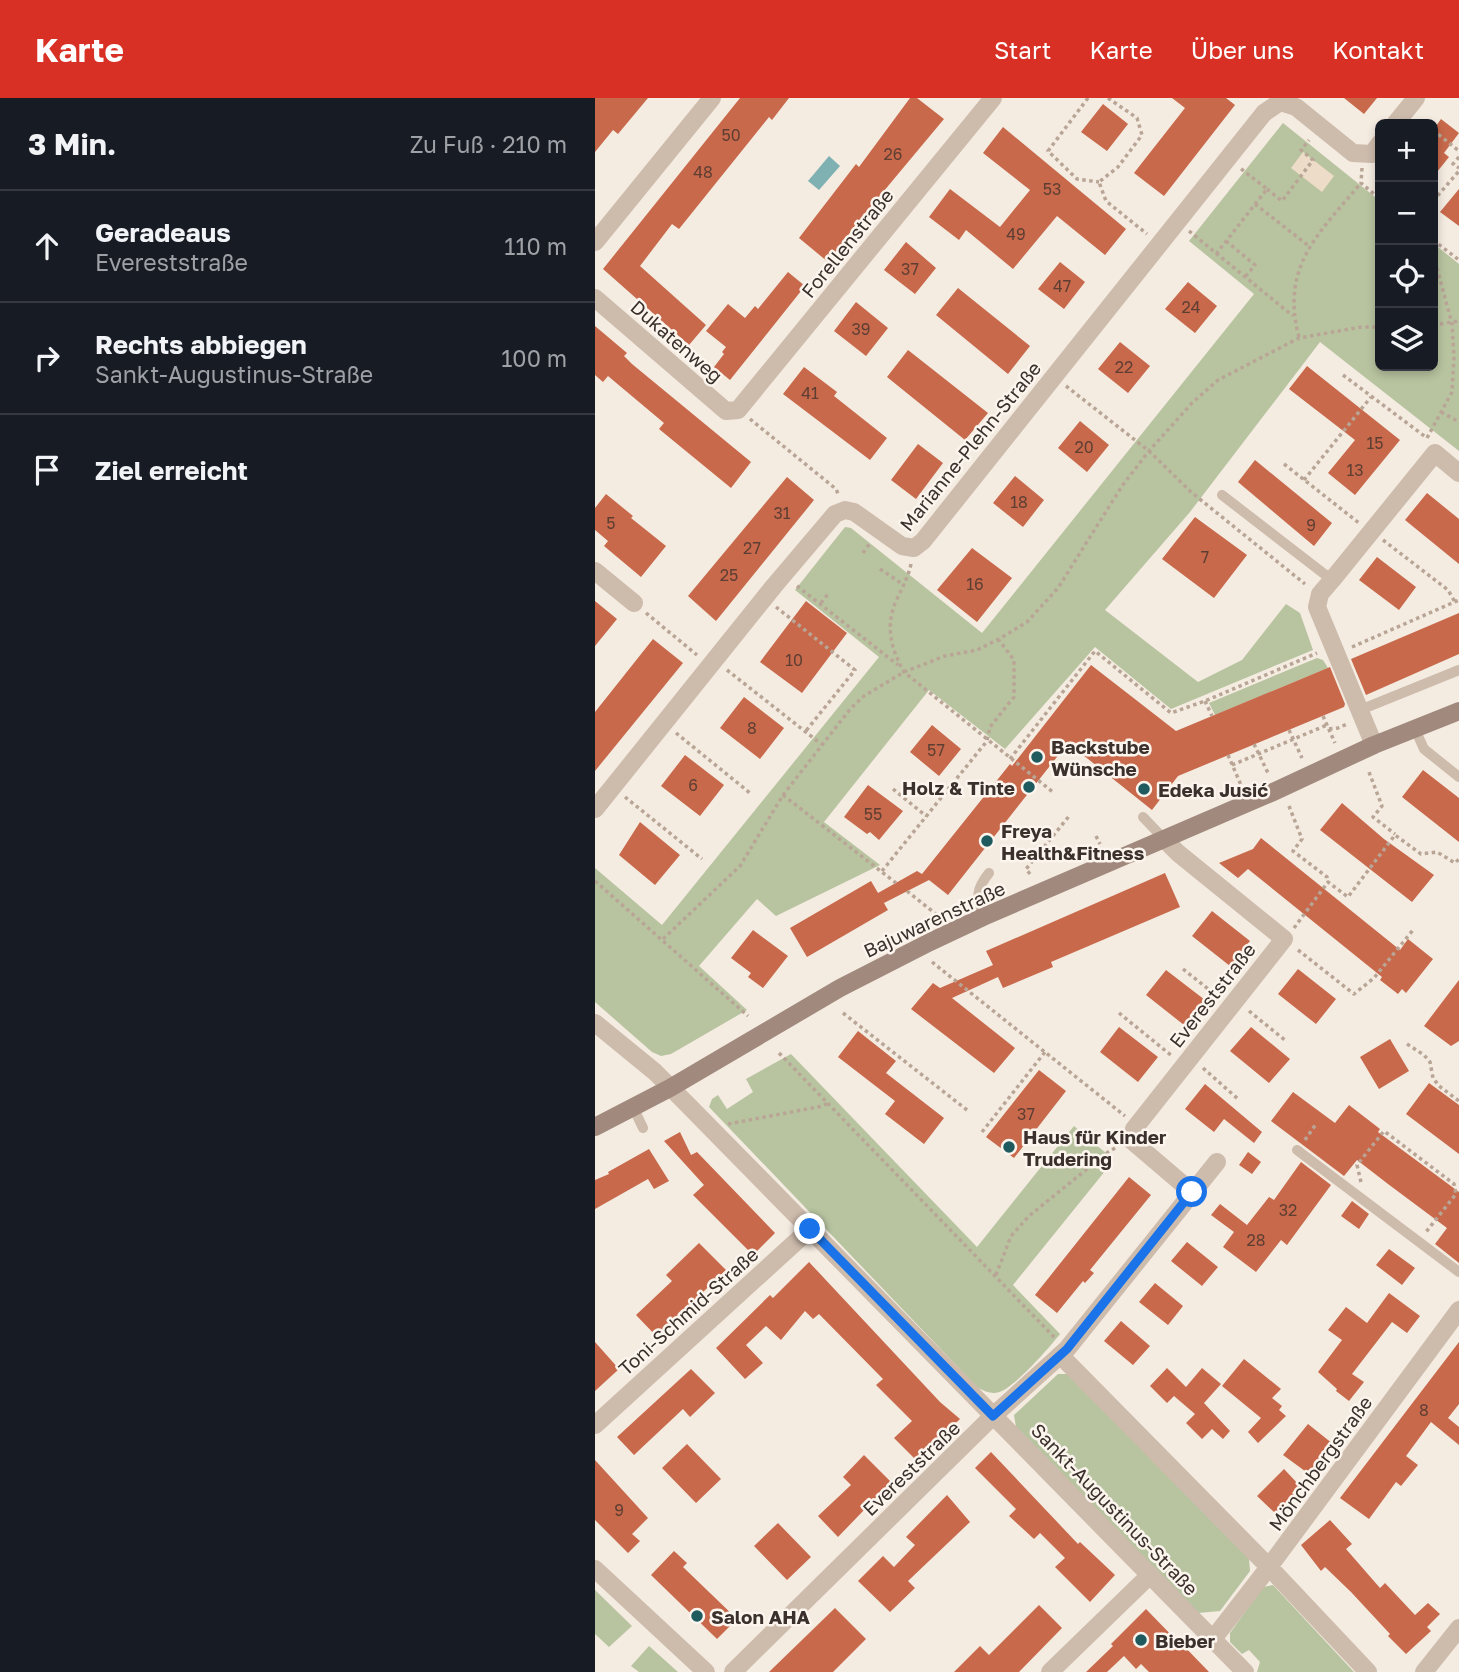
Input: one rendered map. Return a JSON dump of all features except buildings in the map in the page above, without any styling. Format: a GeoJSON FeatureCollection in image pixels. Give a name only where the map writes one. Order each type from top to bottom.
{"type":"FeatureCollection","features":[{"type":"Feature","properties":{"kind":"main road","name":"Bajuwarenstraße"},"geometry":{"type":"LineString","coordinates":[[595,1127],[670,1088],[839,988],[983,917],[1271,793],[1374,745],[1459,711]]}},
{"type":"Feature","properties":{"kind":"street"},"geometry":{"type":"LineString","coordinates":[[595,242],[712,98]]}},
{"type":"Feature","properties":{"kind":"street","name":"Forellenstraße"},"geometry":{"type":"LineString","coordinates":[[735,411],[993,98]]}},
{"type":"Feature","properties":{"kind":"street"},"geometry":{"type":"LineString","coordinates":[[1399,119],[1416,98]]}},
{"type":"Feature","properties":{"kind":"street","name":"Marianne-Plehn-Straße"},"geometry":{"type":"LineString","coordinates":[[845,510],[853,512],[902,546],[914,548],[1264,113],[1280,102],[1296,107],[1353,153],[1362,155]]}},
{"type":"Feature","properties":{"kind":"street"},"geometry":{"type":"LineString","coordinates":[[1362,155],[1372,153],[1375,149]]}},
{"type":"Feature","properties":{"kind":"street","name":"Dukatenweg"},"geometry":{"type":"LineString","coordinates":[[595,298],[726,411],[735,411]]}},
{"type":"Feature","properties":{"kind":"street"},"geometry":{"type":"LineString","coordinates":[[1374,745],[1316,604],[1332,580],[1435,453],[1459,473]]}},
{"type":"Feature","properties":{"kind":"street"},"geometry":{"type":"LineString","coordinates":[[595,809],[782,576],[835,514],[845,510]]}},
{"type":"Feature","properties":{"kind":"street"},"geometry":{"type":"LineString","coordinates":[[595,571],[634,603]]}},
{"type":"Feature","properties":{"kind":"street","name":"Evereststraße"},"geometry":{"type":"LineString","coordinates":[[1132,1140],[1133,1129],[1283,939],[1164,839]]}},
{"type":"Feature","properties":{"kind":"street","name":"Sankt-Augustinus-Straße"},"geometry":{"type":"LineString","coordinates":[[595,1023],[670,1088],[1245,1672]]}},
{"type":"Feature","properties":{"kind":"street"},"geometry":{"type":"LineString","coordinates":[[1132,1140],[1192,1192]]}},
{"type":"Feature","properties":{"kind":"street","name":"Evereststraße"},"geometry":{"type":"LineString","coordinates":[[733,1672],[993,1416],[1064,1352],[1217,1162]]}},
{"type":"Feature","properties":{"kind":"street","name":"Toni-Schmid-Straße"},"geometry":{"type":"LineString","coordinates":[[595,1424],[810,1229]]}},
{"type":"Feature","properties":{"kind":"street","name":"Mönchbergstraße"},"geometry":{"type":"LineString","coordinates":[[1213,1639],[1459,1310]]}},
{"type":"Feature","properties":{"kind":"street"},"geometry":{"type":"LineString","coordinates":[[1064,1352],[1368,1672]]}},
{"type":"Feature","properties":{"kind":"street"},"geometry":{"type":"LineString","coordinates":[[595,1569],[706,1672]]}},
{"type":"Feature","properties":{"kind":"street"},"geometry":{"type":"LineString","coordinates":[[1050,1672],[1150,1575]]}},
{"type":"Feature","properties":{"kind":"street"},"geometry":{"type":"LineString","coordinates":[[1424,1672],[1459,1628]]}},
{"type":"Feature","properties":{"kind":"lane"},"geometry":{"type":"LineString","coordinates":[[1222,495],[1332,580]]}},
{"type":"Feature","properties":{"kind":"lane"},"geometry":{"type":"LineString","coordinates":[[1360,710],[1459,670]]}},
{"type":"Feature","properties":{"kind":"lane"},"geometry":{"type":"LineString","coordinates":[[1415,729],[1424,749],[1459,777]]}},
{"type":"Feature","properties":{"kind":"lane"},"geometry":{"type":"LineString","coordinates":[[1143,817],[1164,839]]}},
{"type":"Feature","properties":{"kind":"lane"},"geometry":{"type":"LineString","coordinates":[[983,917],[977,898],[979,884],[989,873]]}},
{"type":"Feature","properties":{"kind":"lane"},"geometry":{"type":"LineString","coordinates":[[633,1107],[643,1128]]}},
{"type":"Feature","properties":{"kind":"lane"},"geometry":{"type":"LineString","coordinates":[[1297,1150],[1459,1272]]}},
{"type":"Feature","properties":{"kind":"path"},"geometry":{"type":"LineString","coordinates":[[1088,98],[1048,151],[1077,179],[1099,183]]}},
{"type":"Feature","properties":{"kind":"path"},"geometry":{"type":"LineString","coordinates":[[1099,183],[1118,167],[1142,135],[1137,118],[1108,98]]}},
{"type":"Feature","properties":{"kind":"path"},"geometry":{"type":"LineString","coordinates":[[1228,158],[1282,201],[1313,160],[1301,150],[1320,126]]}},
{"type":"Feature","properties":{"kind":"path"},"geometry":{"type":"LineString","coordinates":[[1438,134],[1459,151]]}},
{"type":"Feature","properties":{"kind":"path"},"geometry":{"type":"LineString","coordinates":[[1299,338],[1293,316],[1296,274],[1310,247],[1361,183],[1362,155]]}},
{"type":"Feature","properties":{"kind":"path"},"geometry":{"type":"LineString","coordinates":[[1438,195],[1459,169],[1454,164],[1459,158]]}},
{"type":"Feature","properties":{"kind":"path"},"geometry":{"type":"LineString","coordinates":[[1099,183],[1106,201],[1165,237],[1180,239],[1187,230],[1293,316]]}},
{"type":"Feature","properties":{"kind":"path"},"geometry":{"type":"LineString","coordinates":[[1361,183],[1375,195]]}},
{"type":"Feature","properties":{"kind":"path"},"geometry":{"type":"LineString","coordinates":[[1216,254],[1267,189]]}},
{"type":"Feature","properties":{"kind":"path"},"geometry":{"type":"LineString","coordinates":[[1255,204],[1310,247]]}},
{"type":"Feature","properties":{"kind":"path"},"geometry":{"type":"LineString","coordinates":[[1226,242],[1255,265],[1245,278]]}},
{"type":"Feature","properties":{"kind":"path"},"geometry":{"type":"LineString","coordinates":[[1438,244],[1459,260]]}},
{"type":"Feature","properties":{"kind":"path"},"geometry":{"type":"LineString","coordinates":[[1434,425],[1452,392],[1454,358],[1452,324],[1438,272]]}},
{"type":"Feature","properties":{"kind":"path"},"geometry":{"type":"LineString","coordinates":[[1438,325],[1459,321]]}},
{"type":"Feature","properties":{"kind":"path"},"geometry":{"type":"LineString","coordinates":[[663,939],[740,866],[783,795],[851,708],[904,672],[945,656],[977,650],[1027,622],[1058,588],[1116,495],[1149,451],[1192,403],[1218,380],[1299,338],[1375,327]]}},
{"type":"Feature","properties":{"kind":"path"},"geometry":{"type":"LineString","coordinates":[[1343,375],[1427,438]]}},
{"type":"Feature","properties":{"kind":"path"},"geometry":{"type":"LineString","coordinates":[[1053,376],[1149,451],[1191,492],[1307,586]]}},
{"type":"Feature","properties":{"kind":"path"},"geometry":{"type":"LineString","coordinates":[[1304,480],[1371,397]]}},
{"type":"Feature","properties":{"kind":"path"},"geometry":{"type":"LineString","coordinates":[[735,411],[836,489],[845,510]]}},
{"type":"Feature","properties":{"kind":"path"},"geometry":{"type":"LineString","coordinates":[[1441,412],[1459,422]]}},
{"type":"Feature","properties":{"kind":"path"},"geometry":{"type":"LineString","coordinates":[[1010,759],[1095,651],[1171,713],[1457,601],[1448,590],[1284,464]]}},
{"type":"Feature","properties":{"kind":"path"},"geometry":{"type":"LineString","coordinates":[[904,672],[893,653],[891,614],[909,576],[914,548]]}},
{"type":"Feature","properties":{"kind":"path"},"geometry":{"type":"LineString","coordinates":[[880,569],[904,586]]}},
{"type":"Feature","properties":{"kind":"path"},"geometry":{"type":"LineString","coordinates":[[782,576],[893,660],[987,741],[1054,793]]}},
{"type":"Feature","properties":{"kind":"path"},"geometry":{"type":"LineString","coordinates":[[821,603],[828,594]]}},
{"type":"Feature","properties":{"kind":"path"},"geometry":{"type":"LineString","coordinates":[[764,598],[855,670],[805,732]]}},
{"type":"Feature","properties":{"kind":"path"},"geometry":{"type":"LineString","coordinates":[[634,603],[821,744]]}},
{"type":"Feature","properties":{"kind":"path"},"geometry":{"type":"LineString","coordinates":[[882,871],[987,741],[990,727],[1014,697],[1014,660],[999,639]]}},
{"type":"Feature","properties":{"kind":"path"},"geometry":{"type":"LineString","coordinates":[[1205,701],[1212,716]]}},
{"type":"Feature","properties":{"kind":"path"},"geometry":{"type":"LineString","coordinates":[[1323,716],[1335,743]]}},
{"type":"Feature","properties":{"kind":"path"},"geometry":{"type":"LineString","coordinates":[[663,723],[750,793]]}},
{"type":"Feature","properties":{"kind":"path"},"geometry":{"type":"LineString","coordinates":[[1233,765],[1327,725]]}},
{"type":"Feature","properties":{"kind":"path"},"geometry":{"type":"LineString","coordinates":[[1289,730],[1302,758]]}},
{"type":"Feature","properties":{"kind":"path"},"geometry":{"type":"LineString","coordinates":[[1254,744],[1268,773]]}},
{"type":"Feature","properties":{"kind":"path"},"geometry":{"type":"LineString","coordinates":[[1228,755],[1241,785]]}},
{"type":"Feature","properties":{"kind":"path"},"geometry":{"type":"LineString","coordinates":[[1369,772],[1382,806],[1373,817],[1421,854],[1437,852],[1455,863],[1459,859]]}},
{"type":"Feature","properties":{"kind":"path"},"geometry":{"type":"LineString","coordinates":[[613,787],[702,859]]}},
{"type":"Feature","properties":{"kind":"path"},"geometry":{"type":"LineString","coordinates":[[893,789],[926,816]]}},
{"type":"Feature","properties":{"kind":"path"},"geometry":{"type":"LineString","coordinates":[[783,795],[896,883]]}},
{"type":"Feature","properties":{"kind":"path"},"geometry":{"type":"LineString","coordinates":[[1289,806],[1302,839],[1293,851],[1348,897],[1395,835]]}},
{"type":"Feature","properties":{"kind":"path"},"geometry":{"type":"LineString","coordinates":[[1030,874],[1026,869],[1070,815]]}},
{"type":"Feature","properties":{"kind":"path"},"geometry":{"type":"LineString","coordinates":[[1096,836],[1100,844]]}},
{"type":"Feature","properties":{"kind":"path"},"geometry":{"type":"LineString","coordinates":[[595,881],[748,1016]]}},
{"type":"Feature","properties":{"kind":"path"},"geometry":{"type":"LineString","coordinates":[[1296,926],[1328,882]]}},
{"type":"Feature","properties":{"kind":"path"},"geometry":{"type":"LineString","coordinates":[[907,891],[937,915]]}},
{"type":"Feature","properties":{"kind":"path"},"geometry":{"type":"LineString","coordinates":[[1298,950],[1354,994],[1374,978],[1413,930]]}},
{"type":"Feature","properties":{"kind":"path"},"geometry":{"type":"LineString","coordinates":[[932,962],[1128,1119]]}},
{"type":"Feature","properties":{"kind":"path"},"geometry":{"type":"LineString","coordinates":[[1183,970],[1286,1041]]}},
{"type":"Feature","properties":{"kind":"path"},"geometry":{"type":"LineString","coordinates":[[843,1013],[967,1110]]}},
{"type":"Feature","properties":{"kind":"path"},"geometry":{"type":"LineString","coordinates":[[1119,1013],[1238,1099]]}},
{"type":"Feature","properties":{"kind":"path"},"geometry":{"type":"LineString","coordinates":[[1406,1044],[1424,1055],[1430,1062],[1433,1078],[1459,1101]]}},
{"type":"Feature","properties":{"kind":"path"},"geometry":{"type":"LineString","coordinates":[[982,1132],[1045,1052]]}},
{"type":"Feature","properties":{"kind":"path"},"geometry":{"type":"LineString","coordinates":[[779,1053],[995,1276],[1064,1352]]}},
{"type":"Feature","properties":{"kind":"path"},"geometry":{"type":"LineString","coordinates":[[715,1133],[729,1123],[828,1103]]}},
{"type":"Feature","properties":{"kind":"path"},"geometry":{"type":"LineString","coordinates":[[1297,1150],[1316,1124]]}},
{"type":"Feature","properties":{"kind":"path"},"geometry":{"type":"LineString","coordinates":[[1366,1202],[1357,1166],[1384,1131],[1454,1184],[1455,1194],[1419,1242]]}},
{"type":"Feature","properties":{"kind":"path"},"geometry":{"type":"LineString","coordinates":[[995,1276],[1011,1236],[1029,1216],[1108,1152],[1132,1140]]}},
{"type":"Feature","properties":{"kind":"green space"},"geometry":{"type":"Polygon","coordinates":[[[1283,123],[1375,197],[1375,371],[1438,371],[1438,247],[1459,264],[1459,451],[1320,342],[1190,512],[1105,610],[1198,682],[1242,660],[1286,604],[1300,613],[1313,650],[1171,709],[1095,647],[1005,749],[929,690],[824,822],[880,865],[776,916],[757,899],[699,966],[747,1010],[671,1054],[661,1056],[652,1052],[595,1002],[595,868],[662,925],[879,657],[795,590],[845,527],[851,528],[982,633],[1254,294],[1189,241],[1283,123]]]}},
{"type":"Feature","properties":{"kind":"green space"},"geometry":{"type":"Polygon","coordinates":[[[1317,658],[1323,660],[1328,668],[1215,715],[1209,703],[1317,658]]]}},
{"type":"Feature","properties":{"kind":"green space"},"geometry":{"type":"Polygon","coordinates":[[[791,1054],[977,1247],[1074,1126],[1114,1160],[1013,1285],[1060,1334],[1006,1389],[994,1393],[978,1388],[709,1107],[712,1099],[718,1095],[727,1109],[753,1092],[746,1079],[791,1054]]]}},
{"type":"Feature","properties":{"kind":"green space"},"geometry":{"type":"Polygon","coordinates":[[[1058,1374],[1068,1374],[1249,1558],[1250,1571],[1220,1611],[1198,1613],[1016,1427],[1014,1415],[1058,1374]]]}},
{"type":"Feature","properties":{"kind":"green space"},"geometry":{"type":"Polygon","coordinates":[[[1273,1585],[1354,1672],[1257,1672],[1260,1662],[1249,1650],[1242,1654],[1230,1642],[1230,1633],[1263,1587],[1273,1585]]]}},
{"type":"Feature","properties":{"kind":"green space"},"geometry":{"type":"Polygon","coordinates":[[[595,1590],[632,1626],[609,1647],[595,1634],[595,1590]]]}},
{"type":"Feature","properties":{"kind":"green space"},"geometry":{"type":"Polygon","coordinates":[[[649,1646],[678,1672],[639,1672],[631,1666],[649,1646]]]}},
{"type":"Feature","properties":{"kind":"shaded area"},"geometry":{"type":"Polygon","coordinates":[[[1303,152],[1334,176],[1322,192],[1291,168],[1303,152]]]}},
{"type":"Feature","properties":{"kind":"water"},"geometry":{"type":"Polygon","coordinates":[[[829,156],[840,166],[819,190],[808,181],[829,156]]]}},
{"type":"Feature","properties":{"kind":"place","name":"Backstube Wünsche"},"geometry":{"type":"Point","coordinates":[1037,757]}},
{"type":"Feature","properties":{"kind":"place","name":"Holz & Tinte"},"geometry":{"type":"Point","coordinates":[1029,787]}},
{"type":"Feature","properties":{"kind":"place","name":"Edeka Jusić"},"geometry":{"type":"Point","coordinates":[1144,789]}},
{"type":"Feature","properties":{"kind":"place","name":"Freya Health&Fitness"},"geometry":{"type":"Point","coordinates":[987,841]}},
{"type":"Feature","properties":{"kind":"place","name":"Haus für Kinder Trudering"},"geometry":{"type":"Point","coordinates":[1009,1147]}},
{"type":"Feature","properties":{"kind":"place","name":"Salon AHA"},"geometry":{"type":"Point","coordinates":[697,1616]}},
{"type":"Feature","properties":{"kind":"place","name":"Bieber"},"geometry":{"type":"Point","coordinates":[1141,1640]}},
{"type":"Feature","properties":{"kind":"route"},"geometry":{"type":"LineString","coordinates":[[810,1229],[993,1416],[1067,1349],[1192,1192]]}}]}
